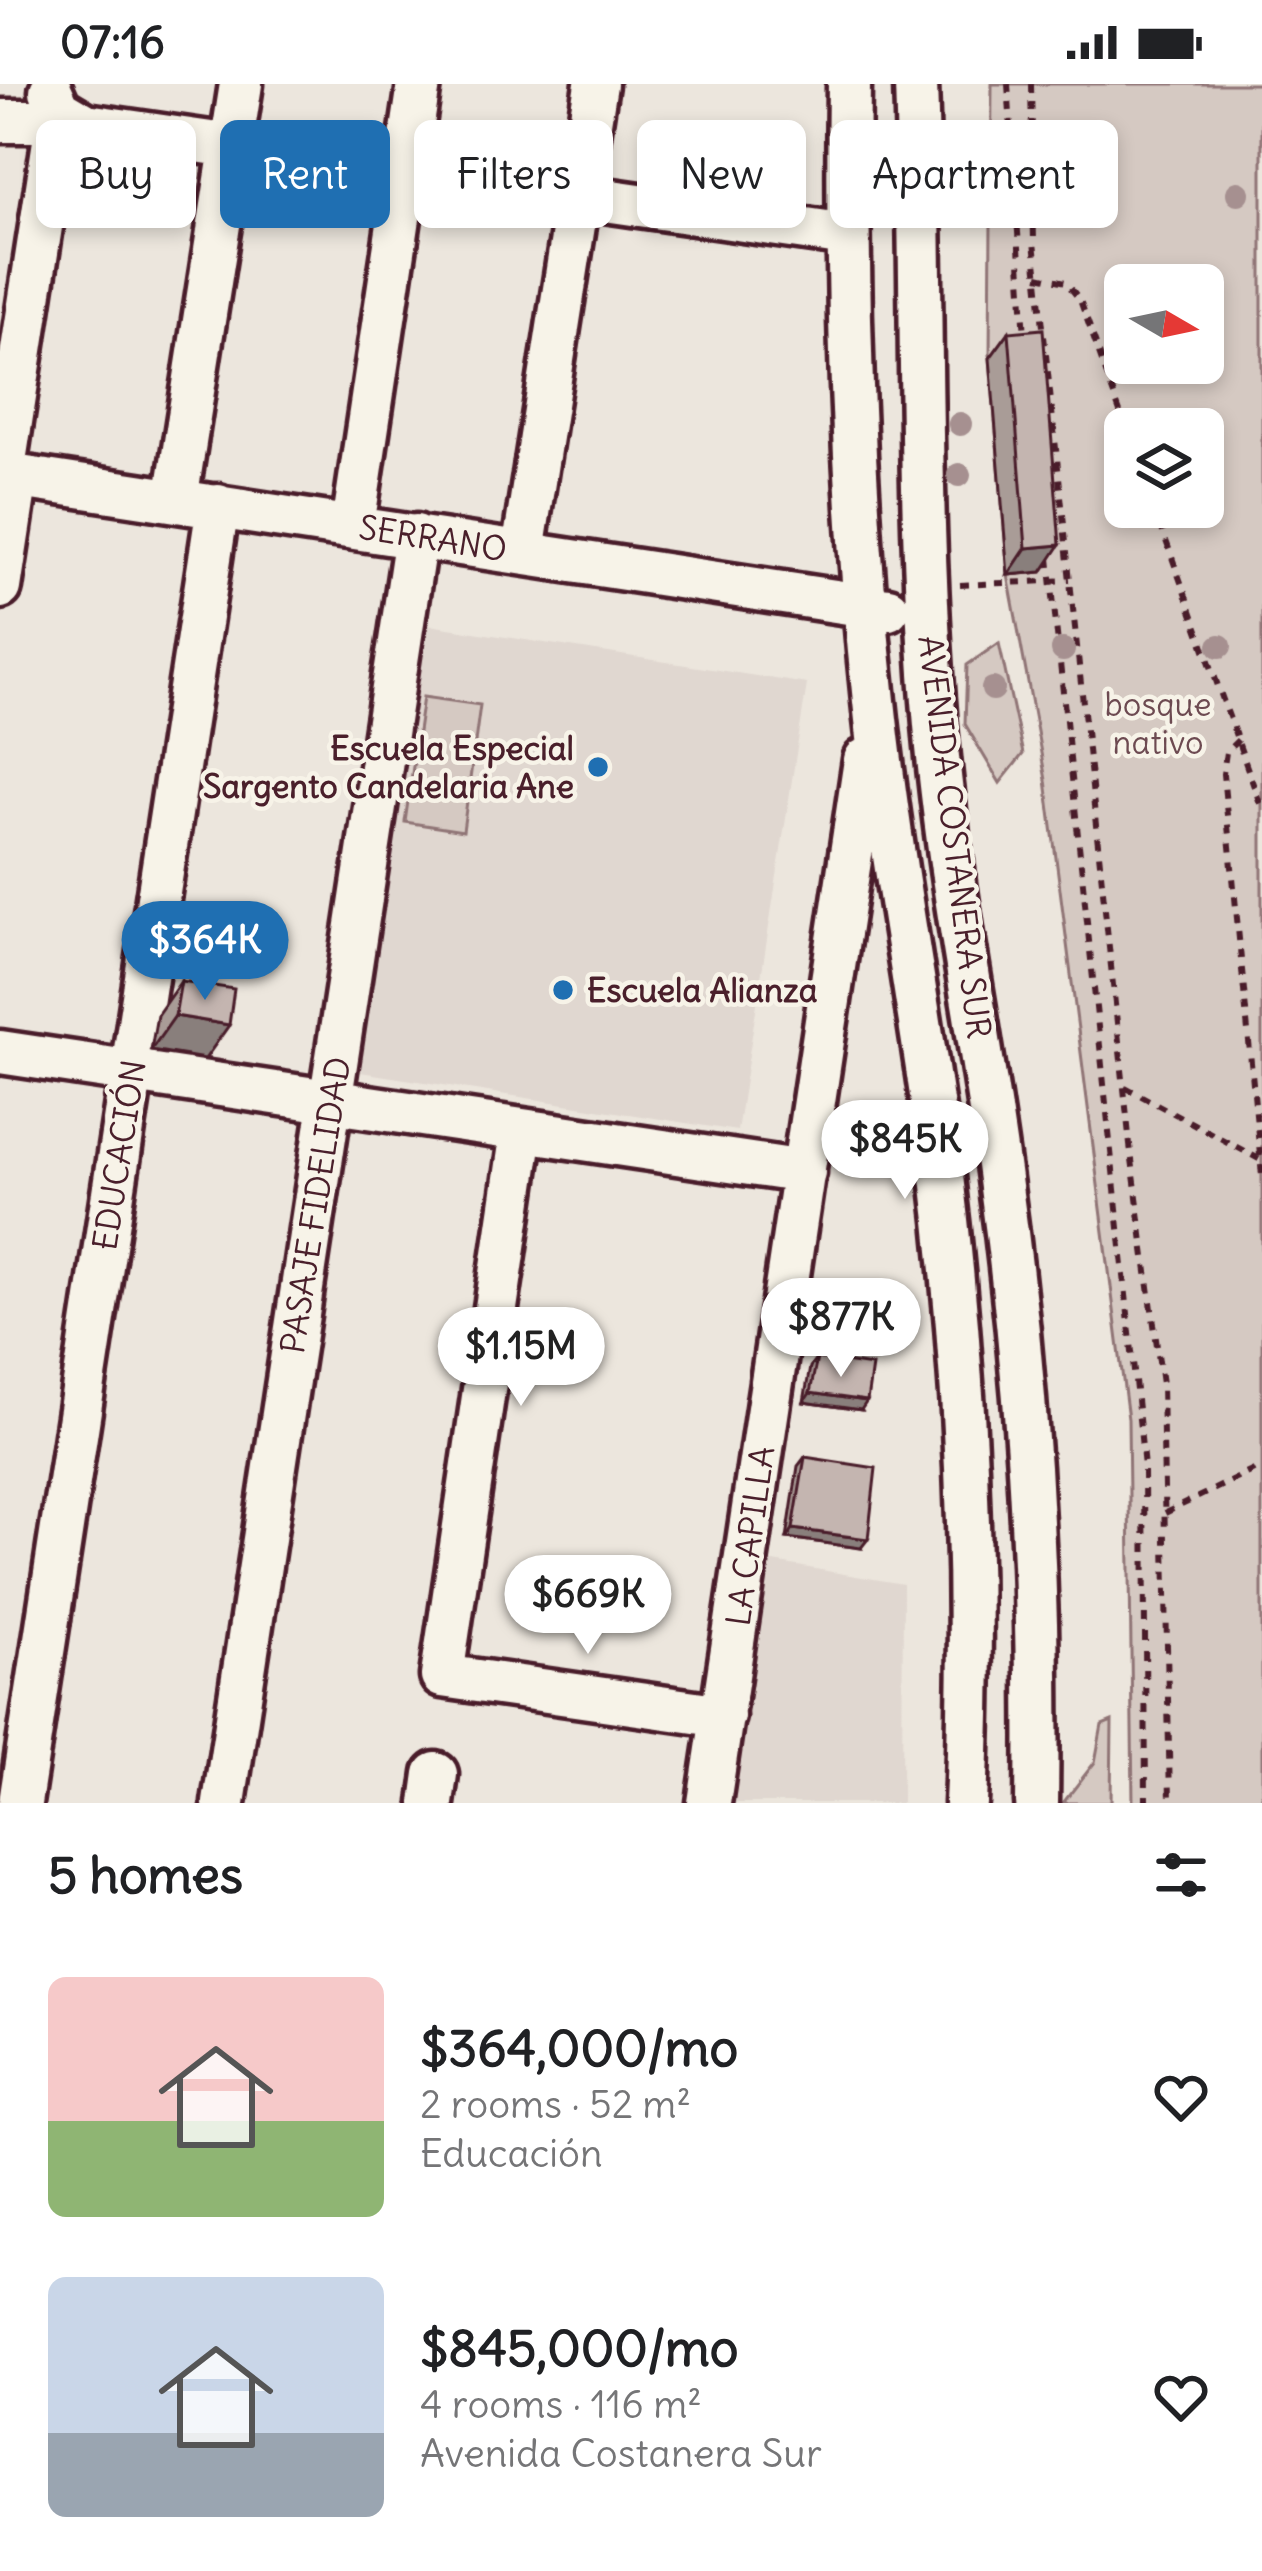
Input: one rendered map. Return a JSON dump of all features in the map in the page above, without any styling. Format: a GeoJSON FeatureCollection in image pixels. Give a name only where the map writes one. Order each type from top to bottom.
{"type":"FeatureCollection","features":[{"type":"Feature","properties":{"kind":"street"},"geometry":{"type":"LineString","coordinates":[[235,120],[241,84]]}},
{"type":"Feature","properties":{"kind":"street"},"geometry":{"type":"LineString","coordinates":[[353,526],[419,84]]}},
{"type":"Feature","properties":{"kind":"street"},"geometry":{"type":"LineString","coordinates":[[590,120],[596,84]]}},
{"type":"Feature","properties":{"kind":"street","name":"AVENIDA COSTANERA SUR"},"geometry":{"type":"LineString","coordinates":[[848,84],[851,421],[874,700],[950,1258],[968,1551],[966,1803]]}},
{"type":"Feature","properties":{"kind":"street","name":"AVENIDA COSTANERA SUR"},"geometry":{"type":"LineString","coordinates":[[916,84],[918,395],[929,646],[940,774],[1019,1332],[1035,1611],[1037,1803]]}},
{"type":"Feature","properties":{"kind":"street"},"geometry":{"type":"LineString","coordinates":[[55,96],[86,125],[220,144]]}},
{"type":"Feature","properties":{"kind":"street"},"geometry":{"type":"LineString","coordinates":[[0,121],[38,122],[55,96]]}},
{"type":"Feature","properties":{"kind":"street"},"geometry":{"type":"LineString","coordinates":[[0,587],[7,474],[55,96]]}},
{"type":"Feature","properties":{"kind":"street"},"geometry":{"type":"LineString","coordinates":[[390,170],[414,173]]}},
{"type":"Feature","properties":{"kind":"street"},"geometry":{"type":"LineString","coordinates":[[613,203],[847,235]]}},
{"type":"Feature","properties":{"kind":"street"},"geometry":{"type":"LineString","coordinates":[[176,500],[220,217]]}},
{"type":"Feature","properties":{"kind":"street"},"geometry":{"type":"LineString","coordinates":[[523,552],[573,228]]}},
{"type":"Feature","properties":{"kind":"street","name":"SERRANO"},"geometry":{"type":"LineString","coordinates":[[7,474],[866,603]]}},
{"type":"Feature","properties":{"kind":"street","name":"EDUCACIÓN"},"geometry":{"type":"LineString","coordinates":[[20,1803],[218,506]]}},
{"type":"Feature","properties":{"kind":"street","name":"PASAJE FIDELIDAD"},"geometry":{"type":"LineString","coordinates":[[224,1803],[416,536]]}},
{"type":"Feature","properties":{"kind":"street"},"geometry":{"type":"LineString","coordinates":[[866,603],[898,613],[929,646]]}},
{"type":"Feature","properties":{"kind":"street","name":"LA CAPILLA"},"geometry":{"type":"LineString","coordinates":[[709,1803],[874,700]]}},
{"type":"Feature","properties":{"kind":"street"},"geometry":{"type":"LineString","coordinates":[[0,1052],[804,1172]]}},
{"type":"Feature","properties":{"kind":"street"},"geometry":{"type":"LineString","coordinates":[[522,1131],[442,1676],[723,1716]]}},
{"type":"Feature","properties":{"kind":"path"},"geometry":{"type":"LineString","coordinates":[[1008,84],[1026,345]]}},
{"type":"Feature","properties":{"kind":"path"},"geometry":{"type":"LineString","coordinates":[[1031,84],[1038,276],[1124,1087],[1162,1384],[1170,1803]]}},
{"type":"Feature","properties":{"kind":"path"},"geometry":{"type":"LineString","coordinates":[[1038,276],[1066,282],[1080,300],[1119,408]]}},
{"type":"Feature","properties":{"kind":"path"},"geometry":{"type":"LineString","coordinates":[[1162,528],[1262,808]]}},
{"type":"Feature","properties":{"kind":"path"},"geometry":{"type":"LineString","coordinates":[[1048,557],[1144,1466],[1146,1803]]}},
{"type":"Feature","properties":{"kind":"path"},"geometry":{"type":"LineString","coordinates":[[950,586],[1070,580]]}},
{"type":"Feature","properties":{"kind":"path"},"geometry":{"type":"LineString","coordinates":[[1238,740],[1226,752],[1223,774],[1262,1176]]}},
{"type":"Feature","properties":{"kind":"path"},"geometry":{"type":"LineString","coordinates":[[1124,1087],[1259,1159]]}},
{"type":"Feature","properties":{"kind":"path"},"geometry":{"type":"LineString","coordinates":[[1165,1513],[1262,1466]]}},
{"type":"Feature","properties":{"kind":"shaded area"},"geometry":{"type":"Polygon","coordinates":[[[423,624],[807,684],[737,1131],[354,1071],[423,624]]]}},
{"type":"Feature","properties":{"kind":"shaded area"},"geometry":{"type":"Polygon","coordinates":[[[768,1561],[903,1584],[902,1803],[729,1803],[768,1561]]]}},
{"type":"Feature","properties":{"kind":"green space","name":"bosque nativo"},"geometry":{"type":"Polygon","coordinates":[[[992,84],[1262,84],[1262,1803],[1133,1803],[1128,1419],[1046,780],[1008,575],[990,358],[991,228],[1118,228],[1118,120],[992,120],[992,84]]]}},
{"type":"Feature","properties":{"kind":"green space"},"geometry":{"type":"Polygon","coordinates":[[[999,643],[1023,754],[1000,783],[965,724],[967,665],[999,643]]]}},
{"type":"Feature","properties":{"kind":"green space"},"geometry":{"type":"Polygon","coordinates":[[[423,697],[480,705],[463,831],[405,822],[423,697]]]}},
{"type":"Feature","properties":{"kind":"green space"},"geometry":{"type":"Polygon","coordinates":[[[1112,1721],[1111,1803],[1063,1803],[1095,1762],[1102,1725],[1112,1721]]]}},
{"type":"Feature","properties":{"kind":"building"},"geometry":{"type":"Polygon","coordinates":[[[1043,329],[1060,545],[1026,548],[1009,332],[1043,329]]]}},
{"type":"Feature","properties":{"kind":"building"},"geometry":{"type":"Polygon","coordinates":[[[181,981],[234,989],[229,1025],[175,1016],[181,981]]]}},
{"type":"Feature","properties":{"kind":"building"},"geometry":{"type":"Polygon","coordinates":[[[817,1358],[872,1366],[867,1401],[810,1393],[817,1358]]]}},
{"type":"Feature","properties":{"kind":"building"},"geometry":{"type":"Polygon","coordinates":[[[805,1457],[876,1468],[868,1539],[793,1529],[805,1457]]]}},
{"type":"Feature","properties":{"kind":"place","name":"Escuela Especial Sargento Candelaria Ane"},"geometry":{"type":"Point","coordinates":[598,767]}},
{"type":"Feature","properties":{"kind":"place","name":"Escuela Alianza"},"geometry":{"type":"Point","coordinates":[563,990]}}]}
